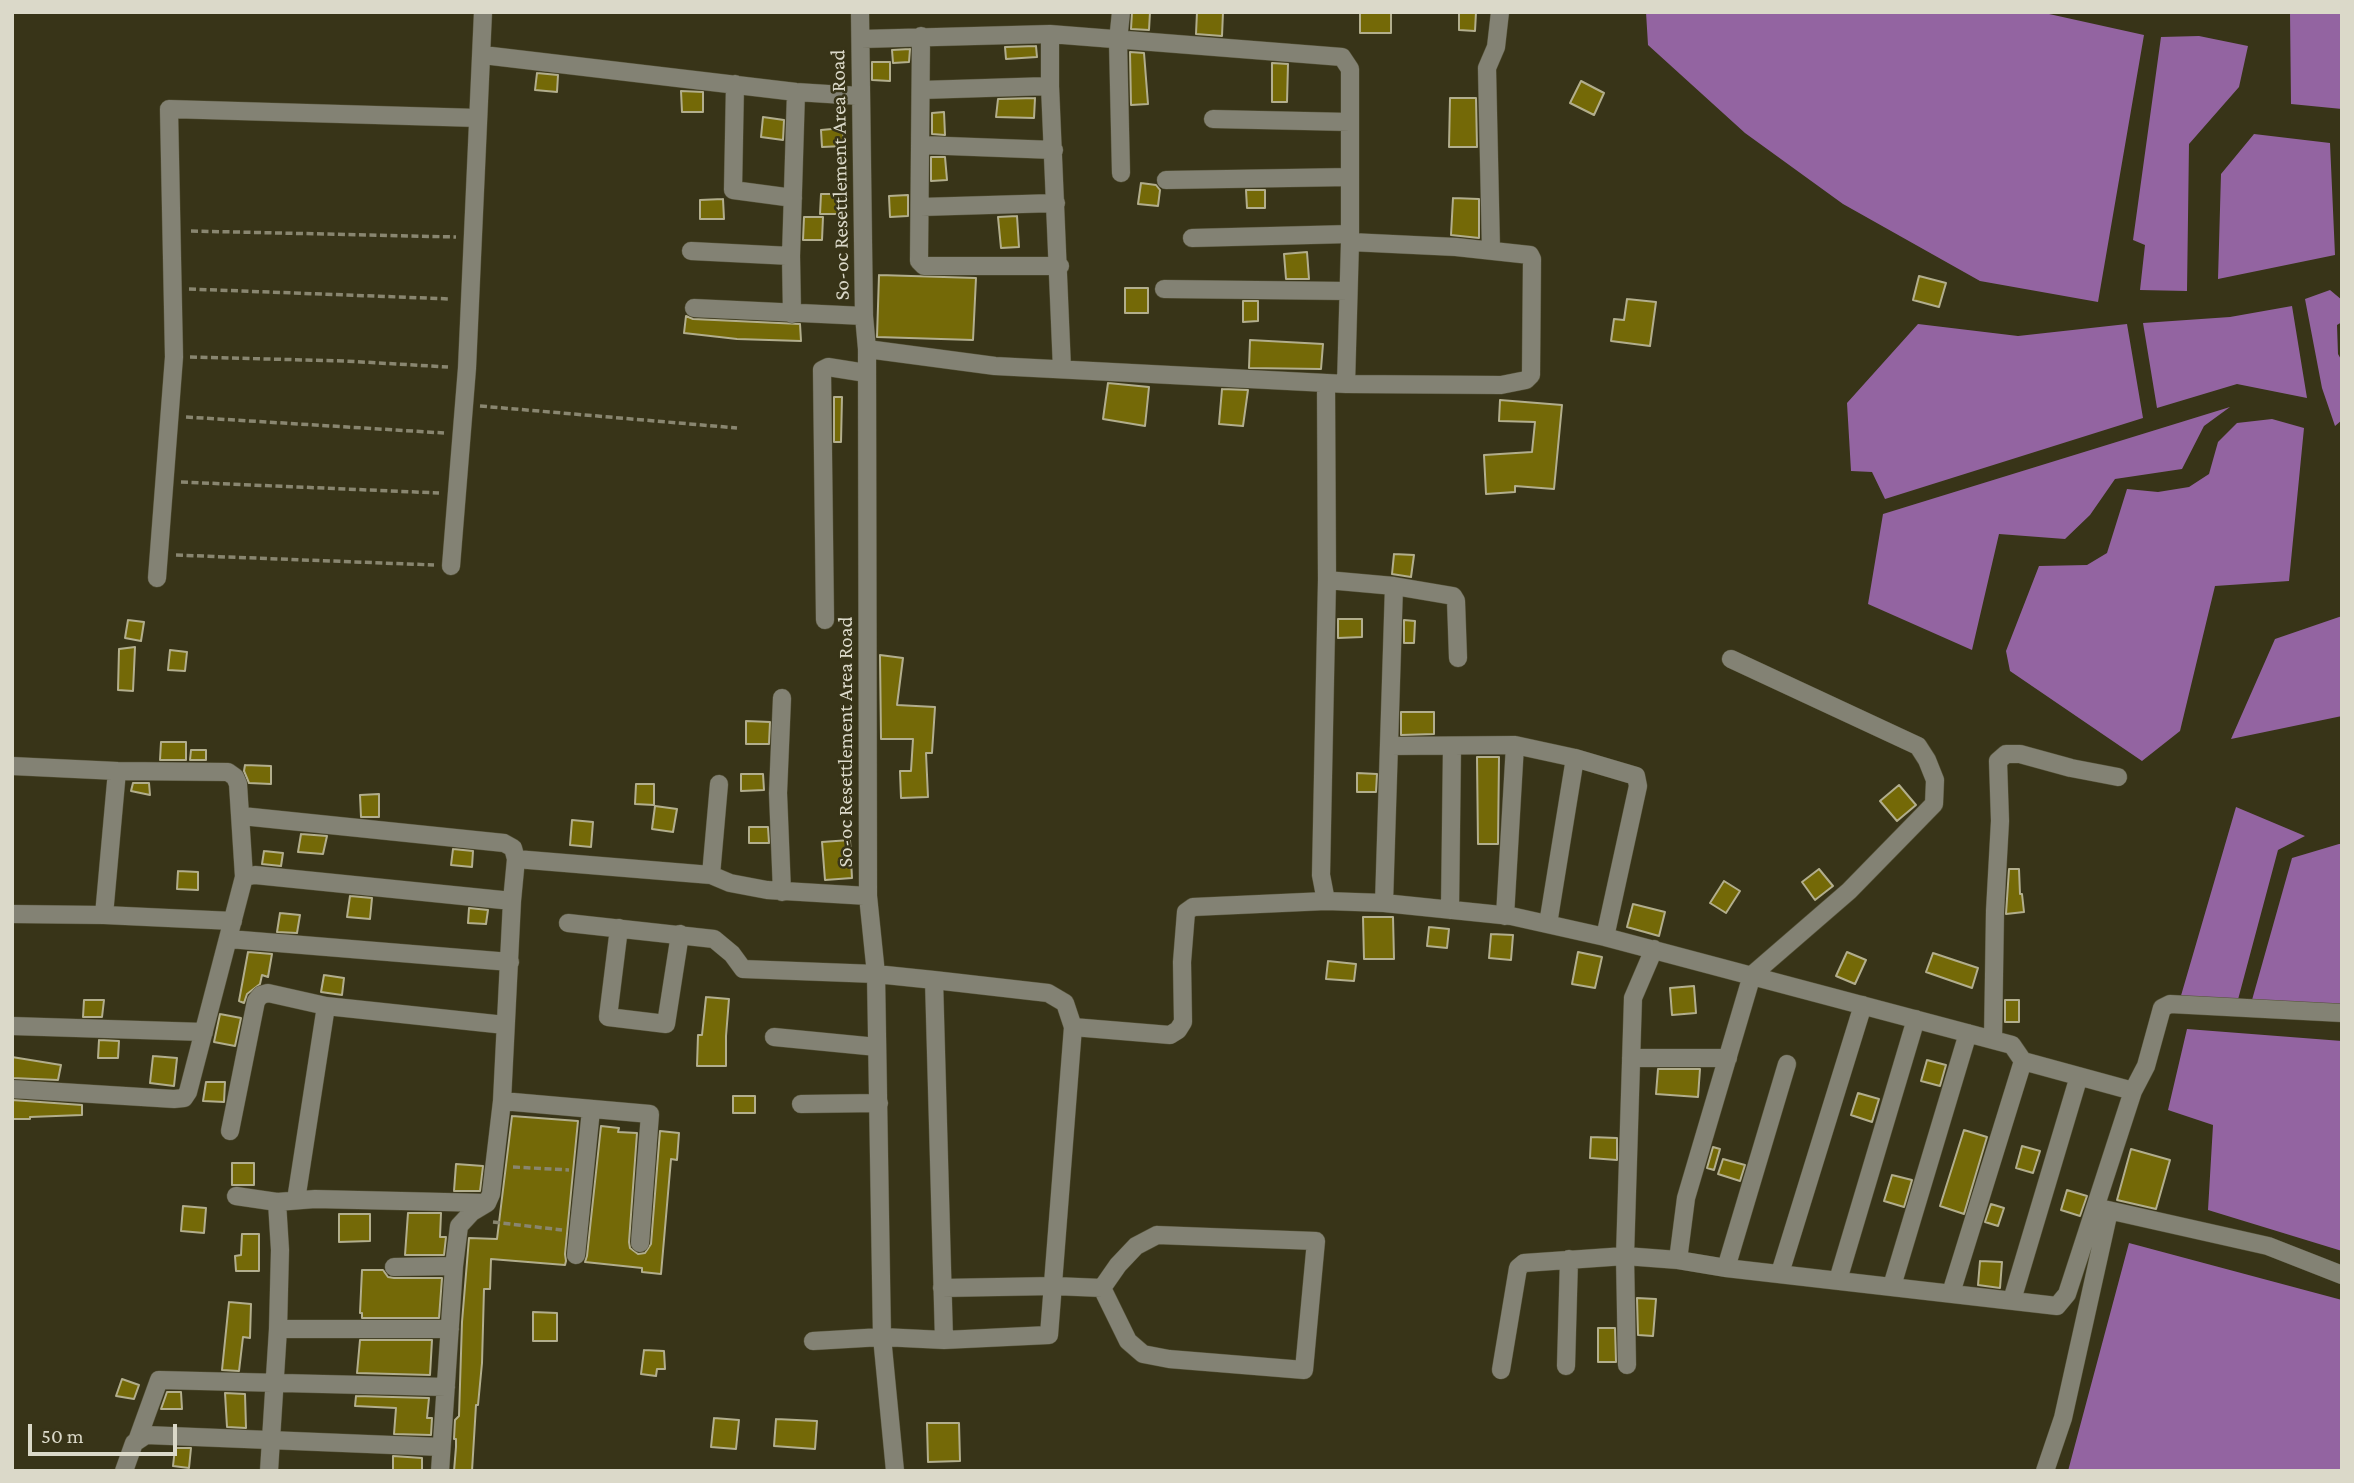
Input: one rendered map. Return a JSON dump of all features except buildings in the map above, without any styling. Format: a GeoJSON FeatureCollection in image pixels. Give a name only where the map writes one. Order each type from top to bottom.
{"type":"FeatureCollection","features":[{"type":"Feature","properties":{"kind":"street"},"geometry":{"type":"LineString","coordinates":[[451,566],[467,368],[483,12]]}},
{"type":"Feature","properties":{"kind":"street","name":"So-oc Resettlement Area Road"},"geometry":{"type":"LineString","coordinates":[[860,12],[864,316],[867,349],[868,896],[876,974],[882,1337],[895,1471]]}},
{"type":"Feature","properties":{"kind":"street"},"geometry":{"type":"LineString","coordinates":[[1121,12],[1118,41],[1121,173]]}},
{"type":"Feature","properties":{"kind":"street"},"geometry":{"type":"LineString","coordinates":[[1491,250],[1487,68],[1496,47],[1500,12]]}},
{"type":"Feature","properties":{"kind":"street"},"geometry":{"type":"LineString","coordinates":[[862,39],[1050,34],[1342,57],[1350,69],[1350,238],[1346,384]]}},
{"type":"Feature","properties":{"kind":"street"},"geometry":{"type":"LineString","coordinates":[[1050,34],[1062,369]]}},
{"type":"Feature","properties":{"kind":"street"},"geometry":{"type":"LineString","coordinates":[[921,36],[919,261],[924,265],[1059,266]]}},
{"type":"Feature","properties":{"kind":"street"},"geometry":{"type":"LineString","coordinates":[[483,55],[796,92],[860,96]]}},
{"type":"Feature","properties":{"kind":"street"},"geometry":{"type":"LineString","coordinates":[[734,84],[733,190],[793,198]]}},
{"type":"Feature","properties":{"kind":"street"},"geometry":{"type":"LineString","coordinates":[[921,90],[1050,86]]}},
{"type":"Feature","properties":{"kind":"street"},"geometry":{"type":"LineString","coordinates":[[792,314],[796,92]]}},
{"type":"Feature","properties":{"kind":"street"},"geometry":{"type":"LineString","coordinates":[[157,578],[174,357],[169,109],[478,118]]}},
{"type":"Feature","properties":{"kind":"street"},"geometry":{"type":"LineString","coordinates":[[1213,119],[1350,122]]}},
{"type":"Feature","properties":{"kind":"street"},"geometry":{"type":"LineString","coordinates":[[920,145],[1054,150]]}},
{"type":"Feature","properties":{"kind":"street"},"geometry":{"type":"LineString","coordinates":[[1166,180],[1350,177]]}},
{"type":"Feature","properties":{"kind":"street"},"geometry":{"type":"LineString","coordinates":[[921,207],[1056,203]]}},
{"type":"Feature","properties":{"kind":"street"},"geometry":{"type":"LineString","coordinates":[[867,349],[995,366],[1326,384],[1501,385],[1529,378],[1532,260],[1526,253],[1350,238],[1192,238]]}},
{"type":"Feature","properties":{"kind":"street"},"geometry":{"type":"LineString","coordinates":[[691,251],[791,256]]}},
{"type":"Feature","properties":{"kind":"street"},"geometry":{"type":"LineString","coordinates":[[1164,289],[1348,290]]}},
{"type":"Feature","properties":{"kind":"street"},"geometry":{"type":"LineString","coordinates":[[694,308],[864,316]]}},
{"type":"Feature","properties":{"kind":"street"},"geometry":{"type":"LineString","coordinates":[[825,620],[822,370],[828,367],[866,373]]}},
{"type":"Feature","properties":{"kind":"street"},"geometry":{"type":"LineString","coordinates":[[1326,384],[1321,875],[1326,901]]}},
{"type":"Feature","properties":{"kind":"street"},"geometry":{"type":"LineString","coordinates":[[1326,580],[1394,586],[1453,596],[1456,601],[1458,658]]}},
{"type":"Feature","properties":{"kind":"street"},"geometry":{"type":"LineString","coordinates":[[1384,903],[1394,586]]}},
{"type":"Feature","properties":{"kind":"street"},"geometry":{"type":"LineString","coordinates":[[1678,1260],[1686,1198],[1752,975],[1849,891],[1934,804],[1935,780],[1918,746],[1731,659]]}},
{"type":"Feature","properties":{"kind":"street"},"geometry":{"type":"LineString","coordinates":[[782,698],[778,793],[782,892]]}},
{"type":"Feature","properties":{"kind":"street"},"geometry":{"type":"LineString","coordinates":[[1389,747],[1515,745],[1633,774],[1638,780],[1605,937]]}},
{"type":"Feature","properties":{"kind":"street"},"geometry":{"type":"LineString","coordinates":[[1504,916],[1515,745]]}},
{"type":"Feature","properties":{"kind":"street"},"geometry":{"type":"LineString","coordinates":[[1450,910],[1452,746]]}},
{"type":"Feature","properties":{"kind":"street"},"geometry":{"type":"LineString","coordinates":[[1993,1040],[1995,911],[2000,821],[1998,761],[2006,754],[2020,754],[2118,777]]}},
{"type":"Feature","properties":{"kind":"street"},"geometry":{"type":"LineString","coordinates":[[1548,925],[1576,758]]}},
{"type":"Feature","properties":{"kind":"street"},"geometry":{"type":"LineString","coordinates":[[12,765],[117,771],[229,772],[238,784],[244,877],[188,1092],[184,1097],[174,1099],[12,1089]]}},
{"type":"Feature","properties":{"kind":"street"},"geometry":{"type":"LineString","coordinates":[[104,915],[117,771]]}},
{"type":"Feature","properties":{"kind":"street"},"geometry":{"type":"LineString","coordinates":[[712,876],[719,784]]}},
{"type":"Feature","properties":{"kind":"street"},"geometry":{"type":"LineString","coordinates":[[242,816],[504,843],[513,848],[516,859],[502,1101],[491,1194],[487,1203],[463,1219],[459,1226],[440,1471]]}},
{"type":"Feature","properties":{"kind":"street"},"geometry":{"type":"LineString","coordinates":[[516,859],[712,876],[730,883],[782,892],[868,896]]}},
{"type":"Feature","properties":{"kind":"street"},"geometry":{"type":"LineString","coordinates":[[244,877],[256,875],[512,901]]}},
{"type":"Feature","properties":{"kind":"street"},"geometry":{"type":"LineString","coordinates":[[1073,1027],[1170,1035],[1178,1030],[1183,1022],[1182,962],[1186,912],[1193,907],[1326,901],[1384,903],[1504,916],[1654,949],[2012,1045],[2023,1061],[2133,1091]]}},
{"type":"Feature","properties":{"kind":"street"},"geometry":{"type":"LineString","coordinates":[[12,914],[104,915],[510,962]]}},
{"type":"Feature","properties":{"kind":"street"},"geometry":{"type":"LineString","coordinates":[[568,923],[714,939],[732,954],[743,969],[876,974],[934,980],[1048,993],[1065,1003],[1073,1027],[1049,1335],[944,1340],[882,1337],[813,1341]]}},
{"type":"Feature","properties":{"kind":"street"},"geometry":{"type":"LineString","coordinates":[[618,928],[608,1017],[666,1024],[680,934]]}},
{"type":"Feature","properties":{"kind":"street"},"geometry":{"type":"LineString","coordinates":[[1627,1365],[1625,1256],[1633,999],[1654,949]]}},
{"type":"Feature","properties":{"kind":"street"},"geometry":{"type":"LineString","coordinates":[[934,980],[944,1340]]}},
{"type":"Feature","properties":{"kind":"street"},"geometry":{"type":"LineString","coordinates":[[230,1131],[256,1000],[261,995],[268,993],[326,1006],[505,1025]]}},
{"type":"Feature","properties":{"kind":"street"},"geometry":{"type":"LineString","coordinates":[[2045,1471],[2063,1418],[2102,1209],[2133,1091],[2146,1066],[2159,1013],[2170,1004],[2342,1013]]}},
{"type":"Feature","properties":{"kind":"street"},"geometry":{"type":"LineString","coordinates":[[1780,1273],[1863,1005]]}},
{"type":"Feature","properties":{"kind":"street"},"geometry":{"type":"LineString","coordinates":[[296,1200],[326,1006]]}},
{"type":"Feature","properties":{"kind":"street"},"geometry":{"type":"LineString","coordinates":[[1838,1280],[1916,1019]]}},
{"type":"Feature","properties":{"kind":"street"},"geometry":{"type":"LineString","coordinates":[[12,1026],[204,1032]]}},
{"type":"Feature","properties":{"kind":"street"},"geometry":{"type":"LineString","coordinates":[[1892,1286],[1968,1033]]}},
{"type":"Feature","properties":{"kind":"street"},"geometry":{"type":"LineString","coordinates":[[774,1037],[877,1047]]}},
{"type":"Feature","properties":{"kind":"street"},"geometry":{"type":"LineString","coordinates":[[1630,1058],[1728,1058]]}},
{"type":"Feature","properties":{"kind":"street"},"geometry":{"type":"LineString","coordinates":[[1951,1293],[2023,1061]]}},
{"type":"Feature","properties":{"kind":"street"},"geometry":{"type":"LineString","coordinates":[[1726,1268],[1787,1064]]}},
{"type":"Feature","properties":{"kind":"street"},"geometry":{"type":"LineString","coordinates":[[2012,1300],[2079,1076]]}},
{"type":"Feature","properties":{"kind":"street"},"geometry":{"type":"LineString","coordinates":[[502,1101],[650,1114],[640,1243]]}},
{"type":"Feature","properties":{"kind":"street"},"geometry":{"type":"LineString","coordinates":[[801,1104],[879,1103]]}},
{"type":"Feature","properties":{"kind":"street"},"geometry":{"type":"LineString","coordinates":[[576,1255],[591,1110]]}},
{"type":"Feature","properties":{"kind":"street"},"geometry":{"type":"LineString","coordinates":[[236,1196],[277,1202],[315,1199],[487,1203]]}},
{"type":"Feature","properties":{"kind":"street"},"geometry":{"type":"LineString","coordinates":[[269,1471],[278,1329],[280,1250],[277,1202]]}},
{"type":"Feature","properties":{"kind":"street"},"geometry":{"type":"LineString","coordinates":[[1502,1370],[1518,1268],[1524,1263],[1625,1256],[1678,1260],[1726,1268],[2057,1306],[2067,1294],[2102,1209]]}},
{"type":"Feature","properties":{"kind":"street"},"geometry":{"type":"LineString","coordinates":[[2102,1209],[2268,1246],[2342,1275]]}},
{"type":"Feature","properties":{"kind":"street"},"geometry":{"type":"LineString","coordinates":[[1157,1235],[1316,1241],[1304,1370],[1169,1359],[1143,1354],[1128,1341],[1102,1288],[1118,1265],[1136,1247],[1157,1235]]}},
{"type":"Feature","properties":{"kind":"street"},"geometry":{"type":"LineString","coordinates":[[1566,1366],[1569,1259]]}},
{"type":"Feature","properties":{"kind":"street"},"geometry":{"type":"LineString","coordinates":[[394,1267],[454,1266]]}},
{"type":"Feature","properties":{"kind":"street"},"geometry":{"type":"LineString","coordinates":[[942,1288],[1102,1288]]}},
{"type":"Feature","properties":{"kind":"street"},"geometry":{"type":"LineString","coordinates":[[278,1329],[450,1329]]}},
{"type":"Feature","properties":{"kind":"street"},"geometry":{"type":"LineString","coordinates":[[124,1471],[159,1380],[446,1387]]}},
{"type":"Feature","properties":{"kind":"street"},"geometry":{"type":"LineString","coordinates":[[138,1438],[146,1435],[442,1447]]}},
{"type":"Feature","properties":{"kind":"path"},"geometry":{"type":"LineString","coordinates":[[171,230],[473,238]]}},
{"type":"Feature","properties":{"kind":"path"},"geometry":{"type":"LineString","coordinates":[[173,288],[470,300]]}},
{"type":"Feature","properties":{"kind":"path"},"geometry":{"type":"LineString","coordinates":[[174,357],[345,361],[467,368]]}},
{"type":"Feature","properties":{"kind":"path"},"geometry":{"type":"LineString","coordinates":[[464,404],[737,428]]}},
{"type":"Feature","properties":{"kind":"path"},"geometry":{"type":"LineString","coordinates":[[170,416],[461,434]]}},
{"type":"Feature","properties":{"kind":"path"},"geometry":{"type":"LineString","coordinates":[[165,481],[456,494]]}},
{"type":"Feature","properties":{"kind":"path"},"geometry":{"type":"LineString","coordinates":[[159,554],[451,566]]}},
{"type":"Feature","properties":{"kind":"path"},"geometry":{"type":"LineString","coordinates":[[493,1166],[585,1171]]}},
{"type":"Feature","properties":{"kind":"path"},"geometry":{"type":"LineString","coordinates":[[463,1219],[578,1232]]}},
{"type":"Feature","properties":{"kind":"shaded area"},"geometry":{"type":"Polygon","coordinates":[[[1646,12],[2040,12],[2144,35],[2098,302],[1980,281],[1843,204],[1745,133],[1648,45],[1646,12]]]}},
{"type":"Feature","properties":{"kind":"shaded area"},"geometry":{"type":"Polygon","coordinates":[[[2290,12],[2342,12],[2342,109],[2291,104],[2290,12]]]}},
{"type":"Feature","properties":{"kind":"shaded area"},"geometry":{"type":"Polygon","coordinates":[[[2199,36],[2248,46],[2239,87],[2189,144],[2187,291],[2140,290],[2145,245],[2133,240],[2161,37],[2199,36]]]}},
{"type":"Feature","properties":{"kind":"shaded area"},"geometry":{"type":"Polygon","coordinates":[[[2254,134],[2330,143],[2335,255],[2218,279],[2221,174],[2254,134]]]}},
{"type":"Feature","properties":{"kind":"shaded area"},"geometry":{"type":"Polygon","coordinates":[[[2330,290],[2342,300],[2342,322],[2337,325],[2338,354],[2342,361],[2342,420],[2335,426],[2322,388],[2305,299],[2330,290]]]}},
{"type":"Feature","properties":{"kind":"shaded area"},"geometry":{"type":"Polygon","coordinates":[[[2292,306],[2307,398],[2237,384],[2157,408],[2143,323],[2230,317],[2292,306]]]}},
{"type":"Feature","properties":{"kind":"shaded area"},"geometry":{"type":"Polygon","coordinates":[[[1918,324],[2018,336],[2127,324],[2143,418],[1885,499],[1872,472],[1851,471],[1847,403],[1918,324]]]}},
{"type":"Feature","properties":{"kind":"shaded area"},"geometry":{"type":"Polygon","coordinates":[[[2230,407],[2204,426],[2182,469],[2115,479],[2090,515],[2065,539],[1999,534],[1972,650],[1868,604],[1883,514],[2230,407]]]}},
{"type":"Feature","properties":{"kind":"shaded area"},"geometry":{"type":"Polygon","coordinates":[[[2272,419],[2304,428],[2289,581],[2215,586],[2180,731],[2142,761],[2010,671],[2006,651],[2039,566],[2087,565],[2107,553],[2127,489],[2158,492],[2189,487],[2209,474],[2218,442],[2237,423],[2272,419]]]}},
{"type":"Feature","properties":{"kind":"shaded area"},"geometry":{"type":"Polygon","coordinates":[[[2342,616],[2342,716],[2231,739],[2275,639],[2342,616]]]}},
{"type":"Feature","properties":{"kind":"shaded area"},"geometry":{"type":"Polygon","coordinates":[[[2236,807],[2305,836],[2278,850],[2236,1007],[2180,999],[2236,807]]]}},
{"type":"Feature","properties":{"kind":"shaded area"},"geometry":{"type":"Polygon","coordinates":[[[2342,844],[2342,1007],[2252,1000],[2292,858],[2342,844]]]}},
{"type":"Feature","properties":{"kind":"shaded area"},"geometry":{"type":"Polygon","coordinates":[[[2187,1029],[2342,1041],[2342,1251],[2208,1210],[2213,1125],[2168,1110],[2187,1029]]]}},
{"type":"Feature","properties":{"kind":"shaded area"},"geometry":{"type":"Polygon","coordinates":[[[2129,1243],[2342,1300],[2342,1471],[2068,1471],[2129,1243]]]}}]}
